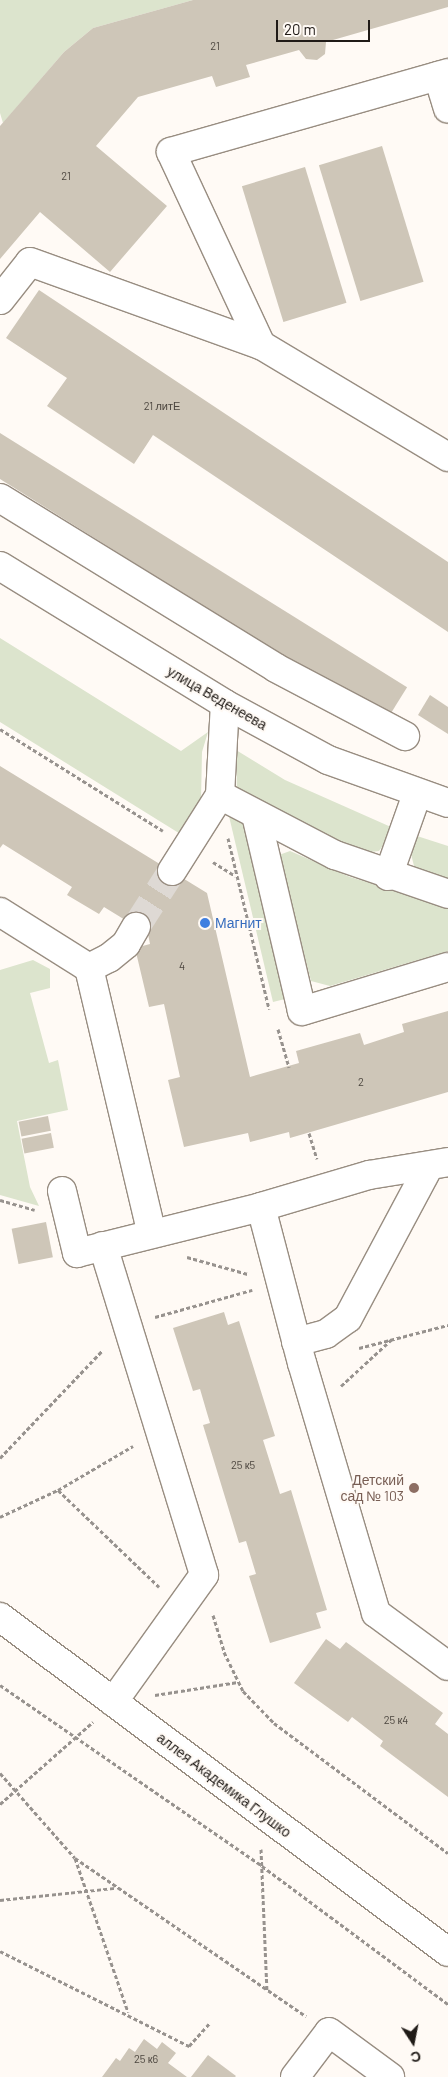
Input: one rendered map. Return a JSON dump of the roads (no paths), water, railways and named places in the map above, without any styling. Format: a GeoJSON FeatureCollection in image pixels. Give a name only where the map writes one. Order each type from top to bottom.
{"type":"FeatureCollection","features":[{"type":"Feature","properties":{"kind":"street"},"geometry":{"type":"LineString","coordinates":[[261,345],[171,152],[443,74],[448,108]]}},
{"type":"Feature","properties":{"kind":"street"},"geometry":{"type":"LineString","coordinates":[[0,300],[30,262],[261,345],[448,457]]}},
{"type":"Feature","properties":{"kind":"street"},"geometry":{"type":"LineString","coordinates":[[0,498],[276,668],[404,736]]}},
{"type":"Feature","properties":{"kind":"street","name":"улица Веденеева"},"geometry":{"type":"LineString","coordinates":[[0,566],[225,704],[328,760],[417,794],[448,803]]}},
{"type":"Feature","properties":{"kind":"street"},"geometry":{"type":"LineString","coordinates":[[172,871],[220,794],[225,704]]}},
{"type":"Feature","properties":{"kind":"street"},"geometry":{"type":"LineString","coordinates":[[220,794],[256,815],[335,855],[388,876],[448,894]]}},
{"type":"Feature","properties":{"kind":"street"},"geometry":{"type":"LineString","coordinates":[[388,876],[417,794]]}},
{"type":"Feature","properties":{"kind":"street"},"geometry":{"type":"LineString","coordinates":[[256,815],[302,1011],[448,968]]}},
{"type":"Feature","properties":{"kind":"street"},"geometry":{"type":"LineString","coordinates":[[0,912],[90,968],[152,1234]]}},
{"type":"Feature","properties":{"kind":"street"},"geometry":{"type":"LineString","coordinates":[[90,968],[109,958],[126,944],[136,927]]}},
{"type":"Feature","properties":{"kind":"street"},"geometry":{"type":"LineString","coordinates":[[0,936],[26,928]]}},
{"type":"Feature","properties":{"kind":"street"},"geometry":{"type":"LineString","coordinates":[[62,1191],[77,1253],[261,1207],[369,1175],[438,1165]]}},
{"type":"Feature","properties":{"kind":"street"},"geometry":{"type":"LineString","coordinates":[[296,1342],[326,1334],[348,1318],[438,1165]]}},
{"type":"Feature","properties":{"kind":"street"},"geometry":{"type":"LineString","coordinates":[[261,1207],[296,1342],[376,1613],[448,1666]]}},
{"type":"Feature","properties":{"kind":"street"},"geometry":{"type":"LineString","coordinates":[[103,1246],[204,1575],[113,1702]]}},
{"type":"Feature","properties":{"kind":"street","name":"аллея Академика Глушко"},"geometry":{"type":"LineString","coordinates":[[0,1617],[448,1952]]}},
{"type":"Feature","properties":{"kind":"street"},"geometry":{"type":"LineString","coordinates":[[295,2077],[329,2032],[390,2077]]}},
{"type":"Feature","properties":{"kind":"tunnel"},"geometry":{"type":"LineString","coordinates":[[136,927],[172,871]]}},
{"type":"Feature","properties":{"kind":"place","name":"Магнит"},"geometry":{"type":"Point","coordinates":[205,923]}},
{"type":"Feature","properties":{"kind":"place","name":"Детский сад № 103"},"geometry":{"type":"Point","coordinates":[414,1488]}}]}
